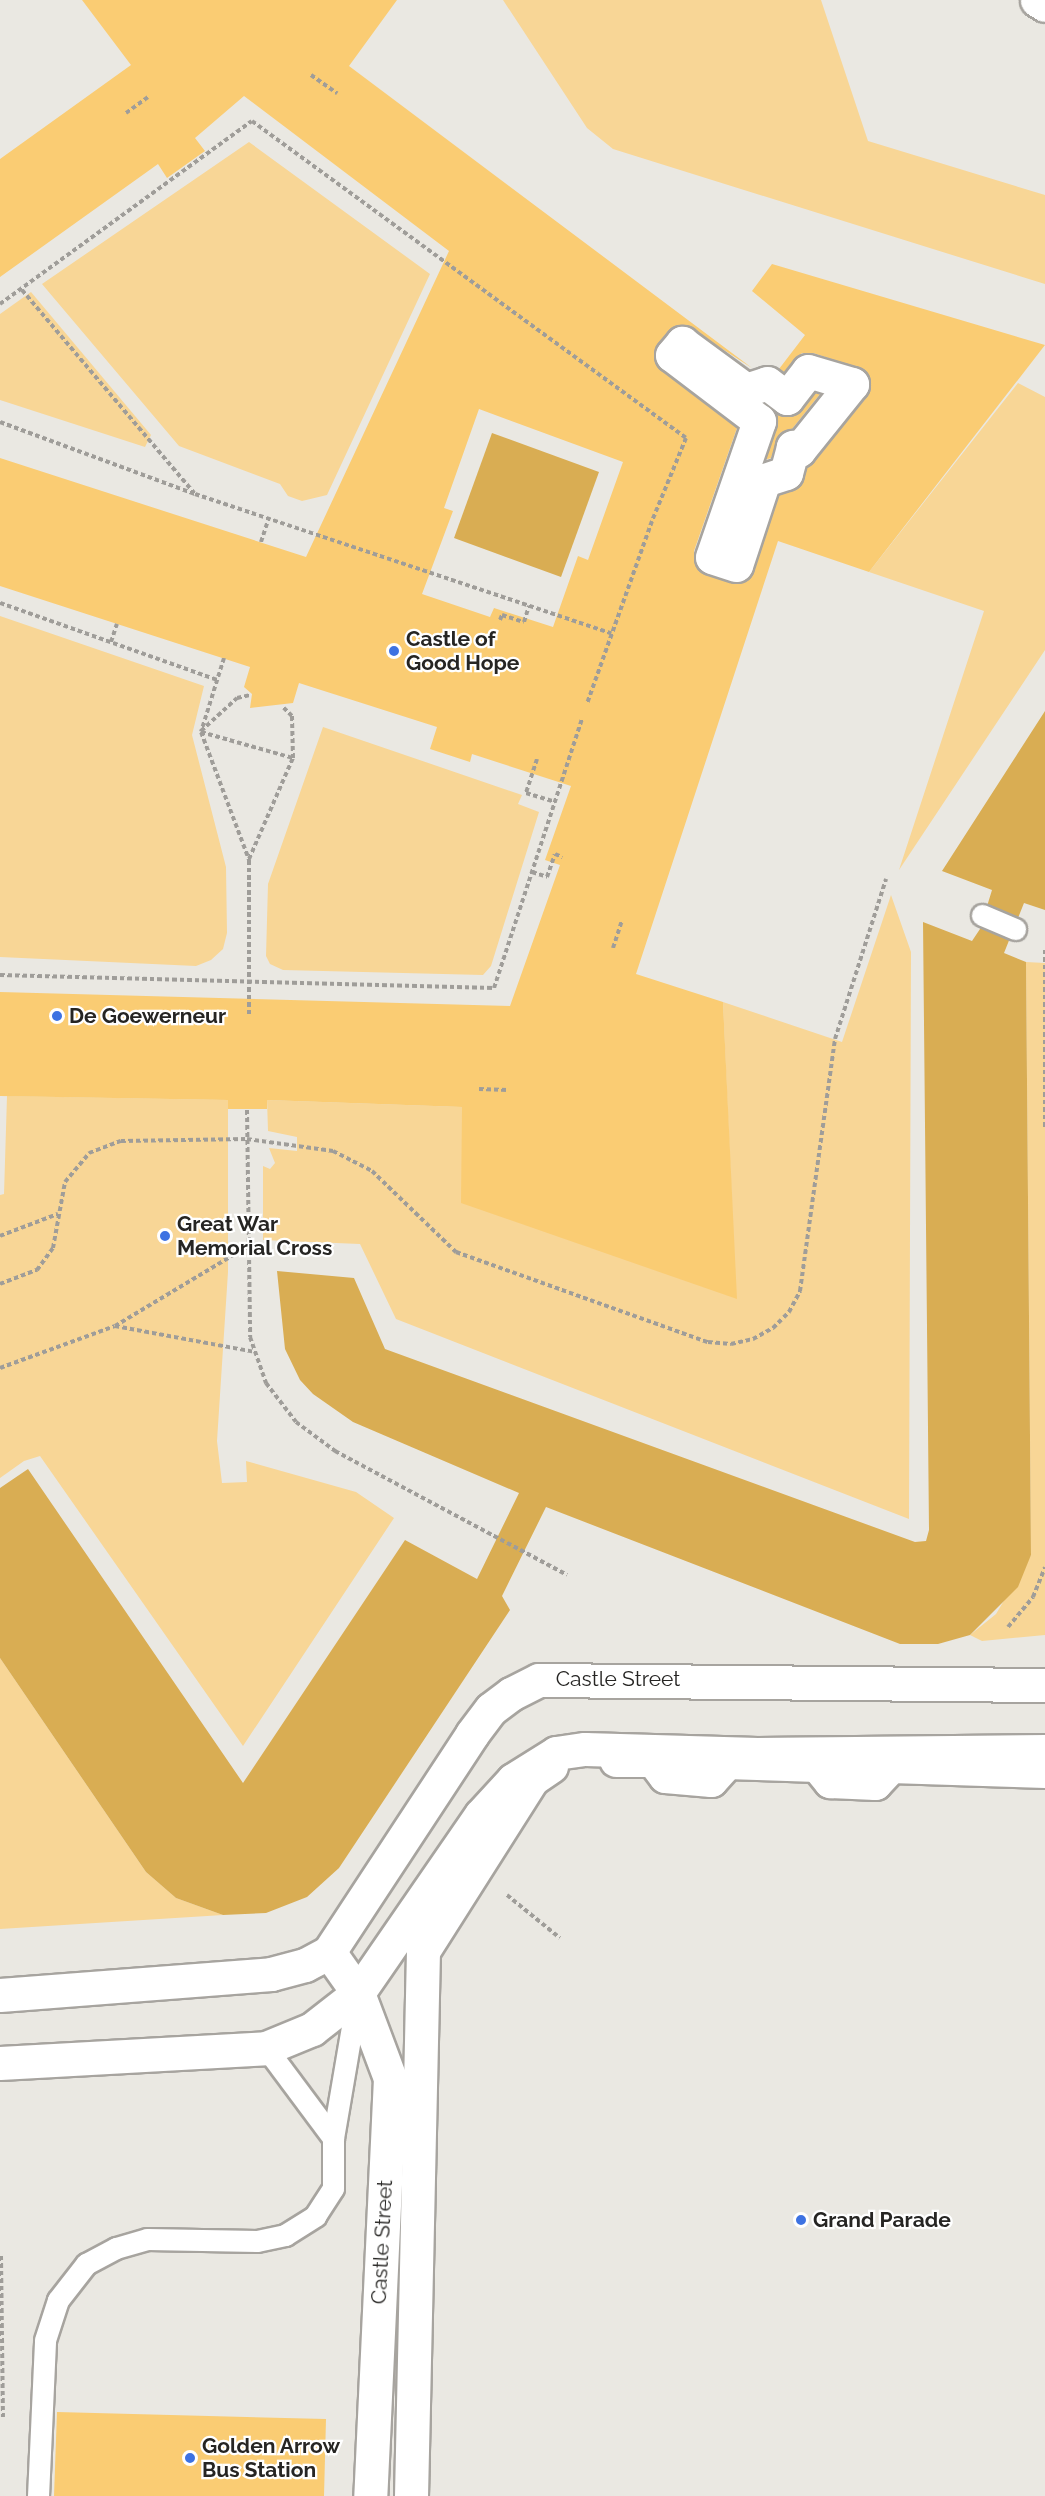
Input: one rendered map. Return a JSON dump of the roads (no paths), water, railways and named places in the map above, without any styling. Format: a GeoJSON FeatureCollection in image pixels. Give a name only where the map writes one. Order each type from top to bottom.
{"type":"FeatureCollection","features":[{"type":"Feature","properties":{"kind":"street"},"geometry":{"type":"LineString","coordinates":[[1036,0],[1045,4]]}},
{"type":"Feature","properties":{"kind":"street"},"geometry":{"type":"LineString","coordinates":[[682,343],[746,390],[767,383],[787,398],[808,371],[852,384],[799,450],[793,447],[786,472],[764,480],[735,565],[712,557],[759,421],[672,356],[682,343]]}},
{"type":"Feature","properties":{"kind":"street","name":"Castle Street"},"geometry":{"type":"LineString","coordinates":[[0,1995],[271,1974],[305,1965],[329,1952],[472,1734],[504,1699],[539,1680],[1045,1685]]}},
{"type":"Feature","properties":{"kind":"street"},"geometry":{"type":"LineString","coordinates":[[0,2063],[266,2048],[312,2029],[358,1993],[482,1815],[513,1780],[556,1753],[585,1749],[757,1754],[1045,1751]]}},
{"type":"Feature","properties":{"kind":"street"},"geometry":{"type":"LineString","coordinates":[[411,2496],[423,1951],[532,1779],[557,1762],[575,1760],[653,1760],[665,1776],[711,1780],[727,1762],[817,1765],[830,1781],[875,1783],[891,1766],[1045,1771]]}},
{"type":"Feature","properties":{"kind":"street","name":"Castle Street"},"geometry":{"type":"LineString","coordinates":[[329,1952],[358,1993],[390,2078],[370,2496]]}},
{"type":"Feature","properties":{"kind":"lane"},"geometry":{"type":"LineString","coordinates":[[982,915],[1015,929]]}},
{"type":"Feature","properties":{"kind":"lane"},"geometry":{"type":"LineString","coordinates":[[38,2496],[45,2340],[58,2300],[86,2264],[116,2248],[147,2239],[257,2241],[285,2235],[315,2216],[333,2188],[333,2138],[358,1993]]}},
{"type":"Feature","properties":{"kind":"lane"},"geometry":{"type":"LineString","coordinates":[[266,2048],[333,2138]]}},
{"type":"Feature","properties":{"kind":"place","name":"Castle of Good Hope"},"geometry":{"type":"Point","coordinates":[394,651]}},
{"type":"Feature","properties":{"kind":"place","name":"De Goewerneur"},"geometry":{"type":"Point","coordinates":[57,1016]}},
{"type":"Feature","properties":{"kind":"place","name":"Great War Memorial Cross"},"geometry":{"type":"Point","coordinates":[165,1236]}},
{"type":"Feature","properties":{"kind":"place","name":"Grand Parade"},"geometry":{"type":"Point","coordinates":[801,2220]}},
{"type":"Feature","properties":{"kind":"place","name":"Golden Arrow Bus Station"},"geometry":{"type":"Point","coordinates":[190,2458]}}]}
